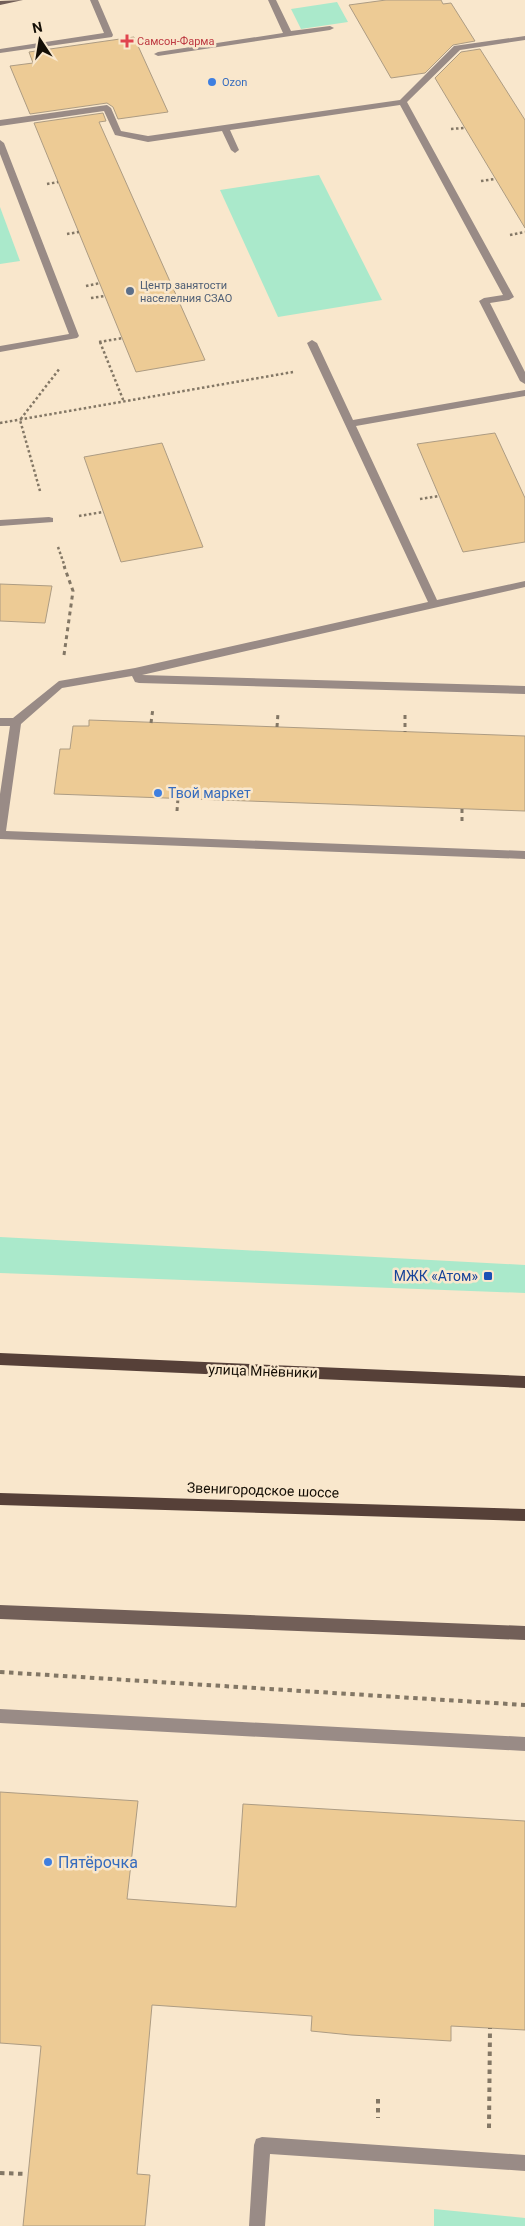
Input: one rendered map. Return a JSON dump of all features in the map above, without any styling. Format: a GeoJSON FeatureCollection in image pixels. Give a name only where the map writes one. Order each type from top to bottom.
{"type":"FeatureCollection","features":[{"type":"Feature","properties":{"kind":"main road"},"geometry":{"type":"LineString","coordinates":[[0,3],[19,0]]}},
{"type":"Feature","properties":{"kind":"main road","name":"улица Мнёвники"},"geometry":{"type":"LineString","coordinates":[[0,1360],[525,1382]]}},
{"type":"Feature","properties":{"kind":"main road","name":"Звенигородское шоссе"},"geometry":{"type":"LineString","coordinates":[[0,1499],[525,1515]]}},
{"type":"Feature","properties":{"kind":"main road"},"geometry":{"type":"LineString","coordinates":[[0,1612],[525,1632]]}},
{"type":"Feature","properties":{"kind":"lane"},"geometry":{"type":"LineString","coordinates":[[0,52],[109,36],[94,0]]}},
{"type":"Feature","properties":{"kind":"lane"},"geometry":{"type":"LineString","coordinates":[[272,0],[288,34]]}},
{"type":"Feature","properties":{"kind":"lane"},"geometry":{"type":"LineString","coordinates":[[158,54],[330,28]]}},
{"type":"Feature","properties":{"kind":"lane"},"geometry":{"type":"LineString","coordinates":[[0,123],[108,108],[118,133],[148,139],[403,102],[457,48],[525,38]]}},
{"type":"Feature","properties":{"kind":"lane"},"geometry":{"type":"LineString","coordinates":[[403,102],[509,297],[484,301],[525,381]]}},
{"type":"Feature","properties":{"kind":"lane"},"geometry":{"type":"LineString","coordinates":[[225,128],[235,150]]}},
{"type":"Feature","properties":{"kind":"lane"},"geometry":{"type":"LineString","coordinates":[[0,143],[74,336],[0,349]]}},
{"type":"Feature","properties":{"kind":"lane"},"geometry":{"type":"LineString","coordinates":[[312,343],[434,604]]}},
{"type":"Feature","properties":{"kind":"lane"},"geometry":{"type":"LineString","coordinates":[[350,424],[525,393]]}},
{"type":"Feature","properties":{"kind":"lane"},"geometry":{"type":"LineString","coordinates":[[0,523],[49,520]]}},
{"type":"Feature","properties":{"kind":"lane"},"geometry":{"type":"LineString","coordinates":[[0,722],[16,722],[59,685],[135,672],[525,584]]}},
{"type":"Feature","properties":{"kind":"lane"},"geometry":{"type":"LineString","coordinates":[[135,672],[139,679],[525,690]]}},
{"type":"Feature","properties":{"kind":"lane"},"geometry":{"type":"LineString","coordinates":[[16,722],[0,834],[525,855]]}},
{"type":"Feature","properties":{"kind":"lane"},"geometry":{"type":"LineString","coordinates":[[0,1716],[525,1744]]}},
{"type":"Feature","properties":{"kind":"lane"},"geometry":{"type":"LineString","coordinates":[[258,2226],[262,2145],[525,2163]]}},
{"type":"Feature","properties":{"kind":"path"},"geometry":{"type":"LineString","coordinates":[[0,423],[323,367]]}},
{"type":"Feature","properties":{"kind":"path"},"geometry":{"type":"LineString","coordinates":[[0,1672],[525,1705]]}},
{"type":"Feature","properties":{"kind":"path"},"geometry":{"type":"LineString","coordinates":[[489,2161],[490,2028]]}},
{"type":"Feature","properties":{"kind":"path"},"geometry":{"type":"LineString","coordinates":[[0,2173],[27,2174]]}},
{"type":"Feature","properties":{"kind":"green space"},"geometry":{"type":"Polygon","coordinates":[[[337,2],[348,22],[301,29],[291,9],[337,2]]]}},
{"type":"Feature","properties":{"kind":"green space"},"geometry":{"type":"Polygon","coordinates":[[[319,175],[382,300],[278,317],[220,190],[319,175]]]}},
{"type":"Feature","properties":{"kind":"green space"},"geometry":{"type":"Polygon","coordinates":[[[0,207],[20,261],[0,264],[0,207]]]}},
{"type":"Feature","properties":{"kind":"green space"},"geometry":{"type":"Polygon","coordinates":[[[0,1237],[525,1265],[525,1293],[0,1273],[0,1237]]]}},
{"type":"Feature","properties":{"kind":"green space"},"geometry":{"type":"Polygon","coordinates":[[[434,2209],[525,2218],[525,2226],[434,2226],[434,2209]]]}},
{"type":"Feature","properties":{"kind":"building"},"geometry":{"type":"Polygon","coordinates":[[[386,0],[441,0],[443,4],[451,3],[475,41],[453,45],[425,73],[391,78],[349,5],[386,0]]]}},
{"type":"Feature","properties":{"kind":"building"},"geometry":{"type":"Polygon","coordinates":[[[134,37],[168,112],[118,119],[113,107],[107,103],[30,114],[10,66],[33,63],[29,52],[134,37]]]}},
{"type":"Feature","properties":{"kind":"building"},"geometry":{"type":"Polygon","coordinates":[[[480,49],[525,120],[525,228],[435,78],[461,52],[480,49]]]}},
{"type":"Feature","properties":{"kind":"building"},"geometry":{"type":"Polygon","coordinates":[[[103,113],[106,121],[99,122],[205,360],[136,372],[34,123],[103,113]]]}},
{"type":"Feature","properties":{"kind":"building"},"geometry":{"type":"Polygon","coordinates":[[[495,433],[525,498],[525,542],[463,552],[417,444],[495,433]]]}},
{"type":"Feature","properties":{"kind":"building"},"geometry":{"type":"Polygon","coordinates":[[[162,443],[203,547],[121,562],[84,457],[162,443]]]}},
{"type":"Feature","properties":{"kind":"building"},"geometry":{"type":"Polygon","coordinates":[[[0,584],[52,586],[45,623],[0,621],[0,584]]]}},
{"type":"Feature","properties":{"kind":"building"},"geometry":{"type":"Polygon","coordinates":[[[89,720],[525,736],[525,811],[54,794],[60,749],[70,749],[73,726],[89,726],[89,720]]]}},
{"type":"Feature","properties":{"kind":"building"},"geometry":{"type":"Polygon","coordinates":[[[0,1792],[138,1801],[127,1899],[236,1907],[243,1804],[525,1821],[525,2030],[451,2026],[451,2041],[351,2035],[311,2031],[312,2016],[152,2005],[137,2174],[150,2175],[145,2226],[23,2226],[41,2046],[0,2043],[0,1792]]]}},
{"type":"Feature","properties":{"kind":"place","name":"Самсон-Фарма"},"geometry":{"type":"Point","coordinates":[127,41]}},
{"type":"Feature","properties":{"kind":"place","name":"Ozon"},"geometry":{"type":"Point","coordinates":[212,82]}},
{"type":"Feature","properties":{"kind":"place","name":"Центр занятости населелния СЗАО"},"geometry":{"type":"Point","coordinates":[130,291]}},
{"type":"Feature","properties":{"kind":"place","name":"Твой маркет"},"geometry":{"type":"Point","coordinates":[158,793]}},
{"type":"Feature","properties":{"kind":"place","name":"МЖК «Атом»"},"geometry":{"type":"Point","coordinates":[488,1276]}},
{"type":"Feature","properties":{"kind":"place","name":"Пятёрочка"},"geometry":{"type":"Point","coordinates":[48,1862]}}]}
